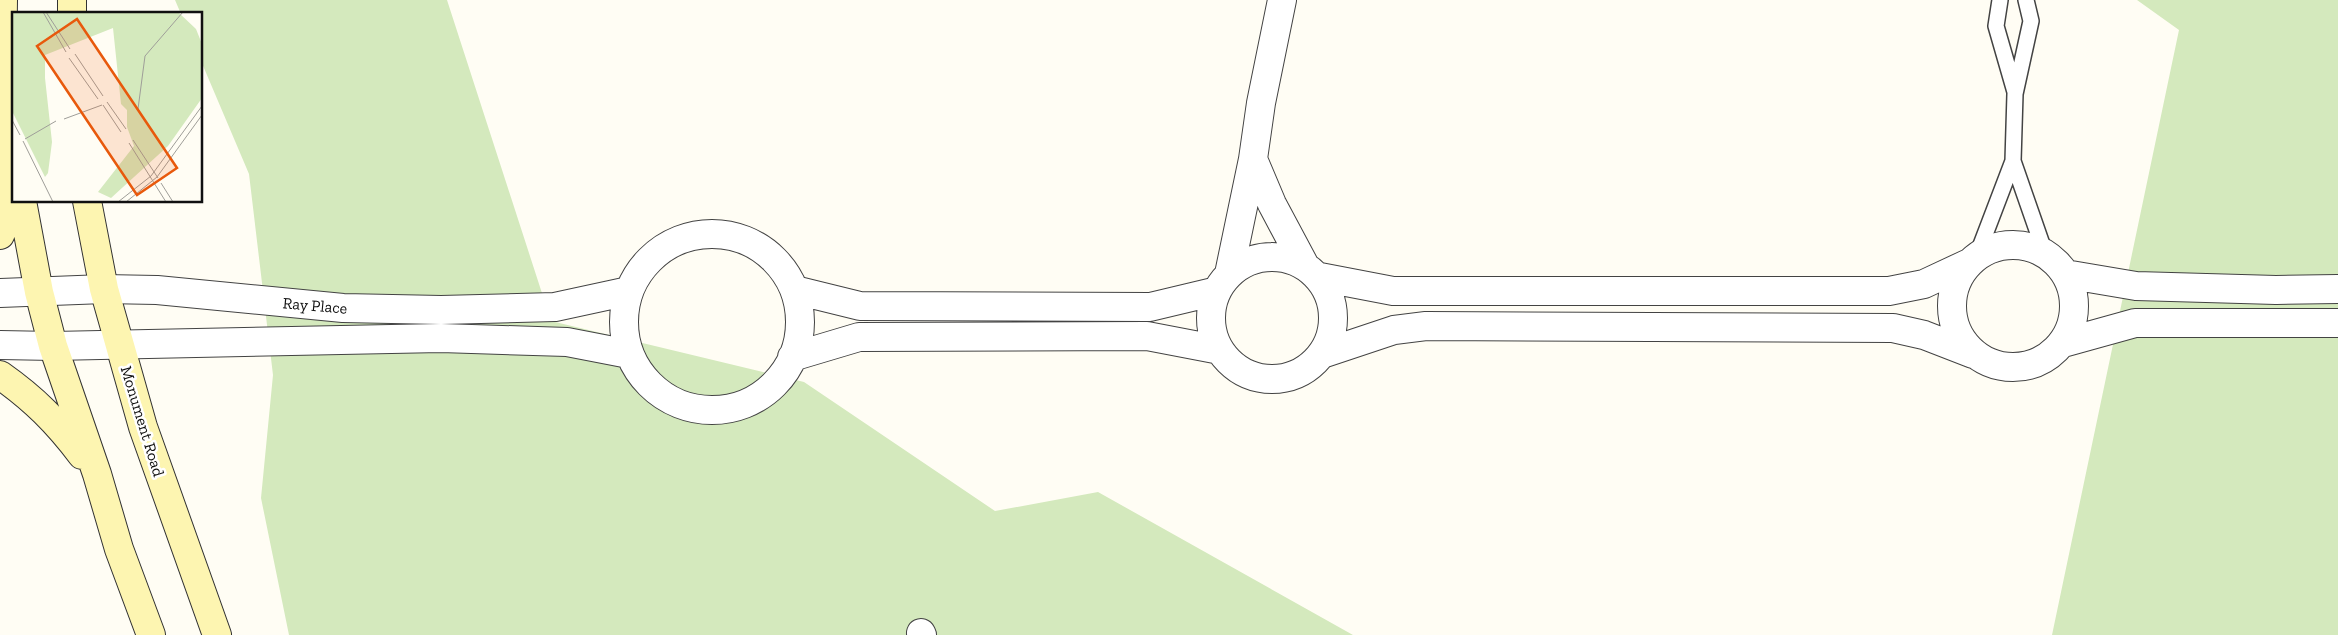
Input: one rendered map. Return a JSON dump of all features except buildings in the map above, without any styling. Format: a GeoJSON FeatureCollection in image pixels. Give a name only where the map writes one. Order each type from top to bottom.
{"type":"FeatureCollection","features":[{"type":"Feature","properties":{"kind":"main road"},"geometry":{"type":"LineString","coordinates":[[3,0],[2,64],[12,153]]}},
{"type":"Feature","properties":{"kind":"main road"},"geometry":{"type":"LineString","coordinates":[[0,234],[9,216],[12,176]]}},
{"type":"Feature","properties":{"kind":"main road"},"geometry":{"type":"LineString","coordinates":[[22,202],[39,292],[53,346],[97,474],[119,549],[151,635]]}},
{"type":"Feature","properties":{"kind":"main road","name":"Monument Road"},"geometry":{"type":"LineString","coordinates":[[87,202],[104,289],[143,428],[217,635]]}},
{"type":"Feature","properties":{"kind":"main road"},"geometry":{"type":"LineString","coordinates":[[0,375],[32,398],[58,424],[97,474]]}},
{"type":"Feature","properties":{"kind":"street"},"geometry":{"type":"LineString","coordinates":[[1253,159],[1272,204],[1312,271],[1330,295],[1334,315],[1332,335],[1322,354],[1308,368],[1290,377],[1269,379],[1250,375],[1233,365],[1220,350],[1212,331],[1211,311],[1223,282],[1253,159],[1261,103],[1282,0]]}},
{"type":"Feature","properties":{"kind":"street"},"geometry":{"type":"LineString","coordinates":[[727,234],[755,244],[779,263],[795,290],[801,319],[797,347],[785,373],[765,394],[740,407],[712,412],[684,407],[659,394],[639,374],[629,354],[623,321],[629,291],[644,265],[668,245],[696,235],[727,234]]}},
{"type":"Feature","properties":{"kind":"street"},"geometry":{"type":"LineString","coordinates":[[795,290],[860,306],[1150,307],[1223,282],[1245,262],[1265,256],[1285,257],[1312,271],[1393,290],[1889,291],[1924,284],[1986,251],[2006,245],[2026,246],[2045,253],[2061,266],[2071,284],[2075,304],[2072,325],[2063,343],[2048,357],[2030,366],[2010,368],[1997,366],[1973,354],[1924,335],[1892,328],[1426,326],[1394,330],[1322,354]]}},
{"type":"Feature","properties":{"kind":"street"},"geometry":{"type":"LineString","coordinates":[[1972,260],[1957,280],[1952,300],[1953,320],[1960,339],[1973,354]]}},
{"type":"Feature","properties":{"kind":"street"},"geometry":{"type":"LineString","coordinates":[[2065,274],[2136,286],[2276,290],[2338,289]]}},
{"type":"Feature","properties":{"kind":"street","name":"Ray Place"},"geometry":{"type":"LineString","coordinates":[[0,293],[104,289],[157,290],[343,308],[441,310],[555,306],[629,291]]}},
{"type":"Feature","properties":{"kind":"street"},"geometry":{"type":"LineString","coordinates":[[2063,343],[2136,323],[2338,322]]}},
{"type":"Feature","properties":{"kind":"street"},"geometry":{"type":"LineString","coordinates":[[792,357],[859,337],[1147,336],[1220,350]]}},
{"type":"Feature","properties":{"kind":"street","name":"Ray Place"},"geometry":{"type":"LineString","coordinates":[[0,345],[53,346],[120,343],[441,338],[567,342],[629,354]]}},
{"type":"Feature","properties":{"kind":"lane"},"geometry":{"type":"LineString","coordinates":[[2000,0],[1996,26],[2015,94]]}},
{"type":"Feature","properties":{"kind":"lane"},"geometry":{"type":"LineString","coordinates":[[1972,260],[2013,161],[2015,94],[2031,20],[2026,0]]}},
{"type":"Feature","properties":{"kind":"lane"},"geometry":{"type":"LineString","coordinates":[[2013,161],[2045,253]]}},
{"type":"Feature","properties":{"kind":"green space"},"geometry":{"type":"Polygon","coordinates":[[[175,0],[447,0],[551,321],[804,382],[995,511],[1098,492],[1353,635],[289,635],[261,498],[273,375],[249,174],[202,63],[202,12],[180,12],[175,0]]]}},
{"type":"Feature","properties":{"kind":"green space"},"geometry":{"type":"Polygon","coordinates":[[[2137,0],[2338,0],[2338,635],[2052,635],[2179,30],[2137,0]]]}}]}
